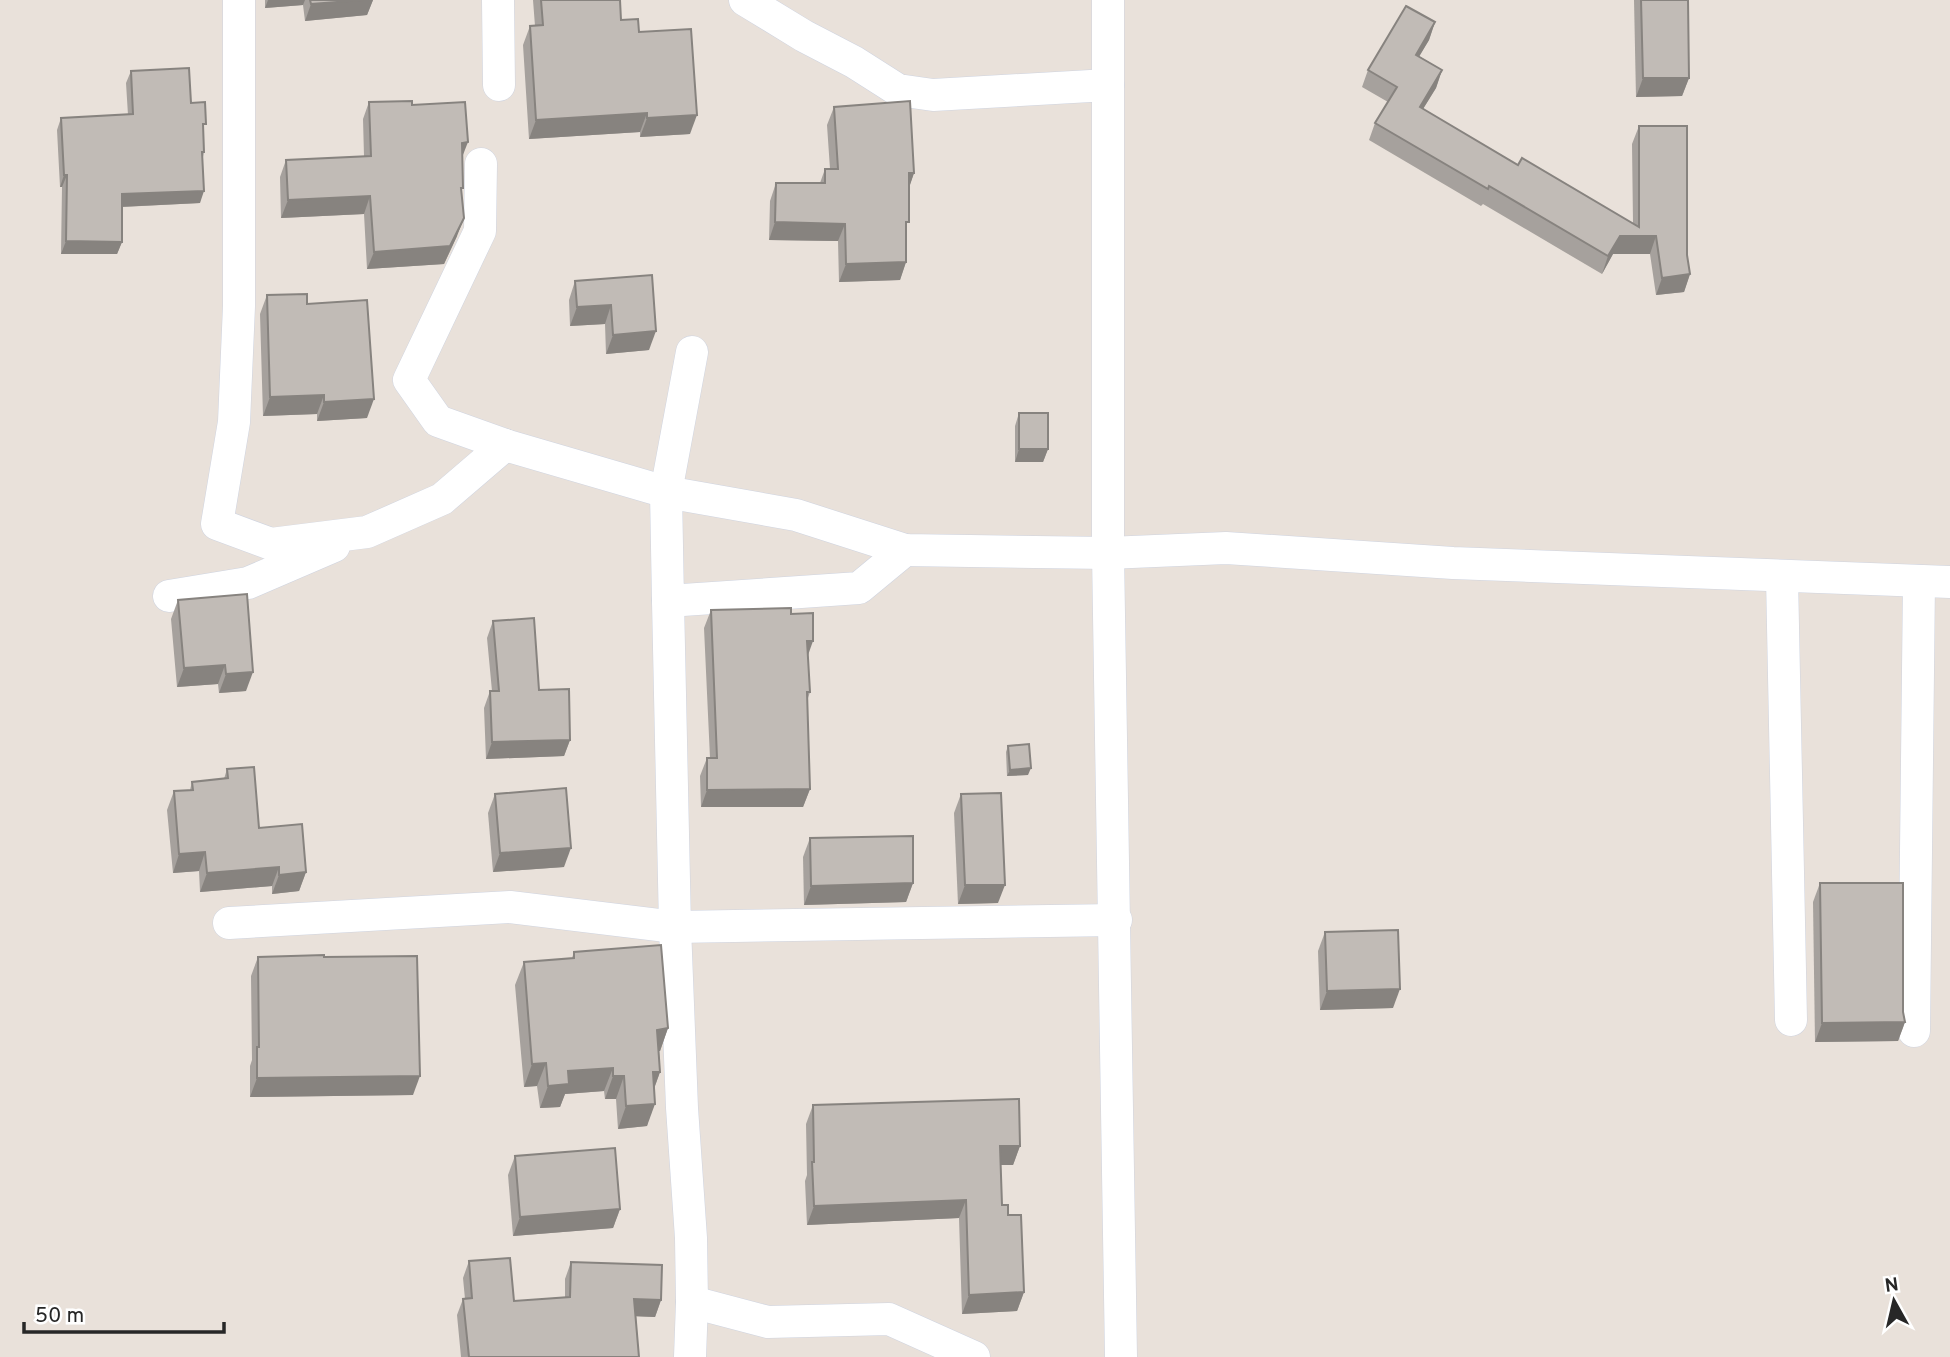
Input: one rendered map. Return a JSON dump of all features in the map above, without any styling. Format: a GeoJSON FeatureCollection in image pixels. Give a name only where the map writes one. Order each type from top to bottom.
{"type":"FeatureCollection","features":[{"type":"Feature","properties":{"kind":"street"},"geometry":{"type":"LineString","coordinates":[[239,0],[239,319],[234,422],[217,524],[271,544],[367,532]]}},
{"type":"Feature","properties":{"kind":"street"},"geometry":{"type":"LineString","coordinates":[[498,0],[499,85]]}},
{"type":"Feature","properties":{"kind":"street"},"geometry":{"type":"LineString","coordinates":[[745,0],[898,90],[933,95],[1108,85]]}},
{"type":"Feature","properties":{"kind":"street"},"geometry":{"type":"LineString","coordinates":[[1108,0],[1108,553],[1121,1357]]}},
{"type":"Feature","properties":{"kind":"street"},"geometry":{"type":"LineString","coordinates":[[481,164],[480,230],[409,380],[438,421],[505,445],[666,492],[796,515],[905,550],[1108,553],[1226,548],[1453,563],[1950,582]]}},
{"type":"Feature","properties":{"kind":"street"},"geometry":{"type":"LineString","coordinates":[[690,1357],[691,1238],[682,1108],[666,492],[692,352]]}},
{"type":"Feature","properties":{"kind":"street"},"geometry":{"type":"LineString","coordinates":[[169,596],[248,583],[442,499],[505,445]]}},
{"type":"Feature","properties":{"kind":"street"},"geometry":{"type":"LineString","coordinates":[[668,601],[859,588],[905,550]]}},
{"type":"Feature","properties":{"kind":"street"},"geometry":{"type":"LineString","coordinates":[[1782,577],[1791,1020]]}},
{"type":"Feature","properties":{"kind":"street"},"geometry":{"type":"LineString","coordinates":[[1914,1031],[1919,581]]}},
{"type":"Feature","properties":{"kind":"street"},"geometry":{"type":"LineString","coordinates":[[229,923],[510,907],[676,927],[1116,920]]}},
{"type":"Feature","properties":{"kind":"street"},"geometry":{"type":"LineString","coordinates":[[692,1302],[768,1322],[889,1319],[974,1357]]}},
{"type":"Feature","properties":{"kind":"building"},"geometry":{"type":"Polygon","coordinates":[[[310,0],[363,0],[311,4],[310,0]]]}},
{"type":"Feature","properties":{"kind":"building"},"geometry":{"type":"Polygon","coordinates":[[[541,0],[620,0],[621,20],[638,19],[639,32],[691,29],[697,115],[647,118],[647,113],[536,120],[530,26],[543,25],[541,0]]]}},
{"type":"Feature","properties":{"kind":"building"},"geometry":{"type":"Polygon","coordinates":[[[1641,0],[1688,0],[1689,78],[1643,78],[1641,0]]]}},
{"type":"Feature","properties":{"kind":"building"},"geometry":{"type":"Polygon","coordinates":[[[1406,6],[1435,22],[1416,55],[1442,70],[1420,107],[1518,165],[1522,158],[1639,227],[1639,126],[1687,126],[1687,255],[1690,274],[1662,278],[1656,236],[1620,236],[1608,256],[1375,123],[1397,87],[1368,70],[1406,6]]]}},
{"type":"Feature","properties":{"kind":"building"},"geometry":{"type":"Polygon","coordinates":[[[189,68],[191,103],[205,102],[206,124],[203,124],[202,152],[204,191],[122,194],[122,242],[66,241],[67,175],[64,175],[61,118],[133,114],[131,71],[189,68]]]}},
{"type":"Feature","properties":{"kind":"building"},"geometry":{"type":"Polygon","coordinates":[[[412,101],[412,105],[465,102],[468,142],[462,143],[461,188],[464,218],[450,246],[374,252],[370,196],[288,200],[286,160],[371,156],[369,102],[412,101]]]}},
{"type":"Feature","properties":{"kind":"building"},"geometry":{"type":"Polygon","coordinates":[[[910,101],[914,173],[909,173],[906,262],[846,264],[845,224],[775,222],[776,183],[825,183],[825,169],[838,169],[834,107],[910,101]]]}},
{"type":"Feature","properties":{"kind":"building"},"geometry":{"type":"Polygon","coordinates":[[[652,275],[656,331],[613,335],[611,305],[577,307],[575,281],[652,275]]]}},
{"type":"Feature","properties":{"kind":"building"},"geometry":{"type":"Polygon","coordinates":[[[307,294],[307,304],[367,300],[374,399],[324,402],[324,395],[270,397],[267,295],[307,294]]]}},
{"type":"Feature","properties":{"kind":"building"},"geometry":{"type":"Polygon","coordinates":[[[1019,413],[1048,413],[1048,449],[1019,449],[1019,413]]]}},
{"type":"Feature","properties":{"kind":"building"},"geometry":{"type":"Polygon","coordinates":[[[247,594],[253,672],[226,674],[225,665],[184,668],[178,600],[247,594]]]}},
{"type":"Feature","properties":{"kind":"building"},"geometry":{"type":"Polygon","coordinates":[[[791,608],[791,614],[813,613],[813,641],[807,641],[810,789],[707,790],[707,758],[717,758],[711,610],[791,608]]]}},
{"type":"Feature","properties":{"kind":"building"},"geometry":{"type":"Polygon","coordinates":[[[534,618],[539,690],[569,689],[570,740],[492,742],[490,691],[499,691],[493,621],[534,618]]]}},
{"type":"Feature","properties":{"kind":"building"},"geometry":{"type":"Polygon","coordinates":[[[1029,744],[1031,768],[1010,770],[1008,746],[1029,744]]]}},
{"type":"Feature","properties":{"kind":"building"},"geometry":{"type":"Polygon","coordinates":[[[254,767],[259,828],[302,824],[306,872],[279,875],[279,867],[207,873],[205,852],[179,854],[174,791],[193,790],[192,782],[228,778],[227,769],[254,767]]]}},
{"type":"Feature","properties":{"kind":"building"},"geometry":{"type":"Polygon","coordinates":[[[566,788],[571,848],[500,853],[495,794],[566,788]]]}},
{"type":"Feature","properties":{"kind":"building"},"geometry":{"type":"Polygon","coordinates":[[[1001,793],[1005,885],[965,885],[961,794],[1001,793]]]}},
{"type":"Feature","properties":{"kind":"building"},"geometry":{"type":"Polygon","coordinates":[[[913,836],[913,883],[811,886],[810,838],[913,836]]]}},
{"type":"Feature","properties":{"kind":"building"},"geometry":{"type":"Polygon","coordinates":[[[1820,883],[1903,883],[1905,1022],[1822,1023],[1820,883]]]}},
{"type":"Feature","properties":{"kind":"building"},"geometry":{"type":"Polygon","coordinates":[[[1398,930],[1400,989],[1327,991],[1325,932],[1398,930]]]}},
{"type":"Feature","properties":{"kind":"building"},"geometry":{"type":"Polygon","coordinates":[[[661,945],[668,1028],[657,1030],[660,1072],[653,1072],[655,1104],[626,1106],[624,1076],[613,1076],[613,1068],[568,1071],[569,1084],[548,1086],[546,1063],[532,1064],[524,962],[574,958],[574,952],[661,945]]]}},
{"type":"Feature","properties":{"kind":"building"},"geometry":{"type":"Polygon","coordinates":[[[417,956],[420,1076],[257,1078],[258,957],[417,956]]]}},
{"type":"Feature","properties":{"kind":"building"},"geometry":{"type":"Polygon","coordinates":[[[1019,1099],[1020,1146],[1000,1146],[1002,1205],[1008,1205],[1008,1215],[1021,1215],[1024,1292],[969,1295],[966,1200],[814,1206],[813,1105],[1019,1099]]]}},
{"type":"Feature","properties":{"kind":"building"},"geometry":{"type":"Polygon","coordinates":[[[615,1148],[620,1209],[520,1217],[515,1156],[615,1148]]]}},
{"type":"Feature","properties":{"kind":"building"},"geometry":{"type":"Polygon","coordinates":[[[510,1258],[514,1301],[570,1297],[571,1262],[662,1265],[661,1300],[634,1299],[639,1357],[469,1357],[463,1299],[472,1298],[469,1261],[510,1258]]]}}]}
